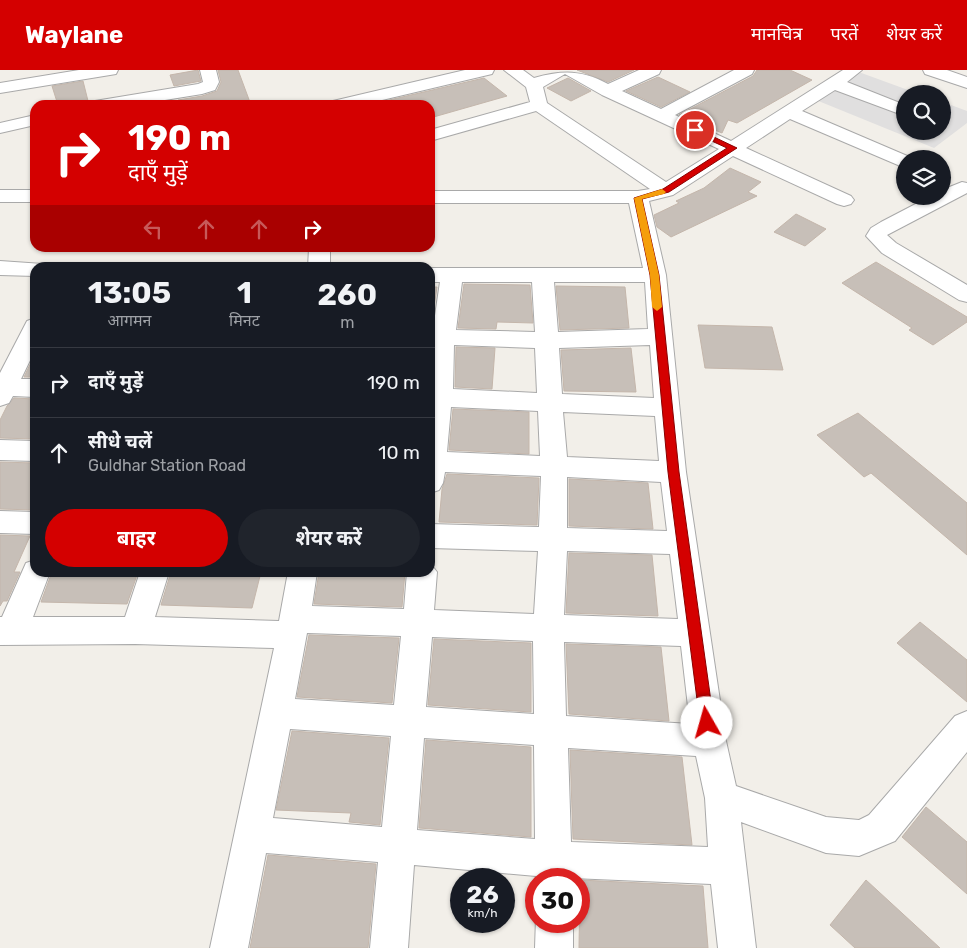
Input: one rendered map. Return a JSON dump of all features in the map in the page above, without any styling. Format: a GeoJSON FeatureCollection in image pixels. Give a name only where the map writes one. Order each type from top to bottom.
{"type":"FeatureCollection","features":[{"type":"Feature","properties":{"kind":"street"},"geometry":{"type":"LineString","coordinates":[[0,88],[49,74],[110,70]]}},
{"type":"Feature","properties":{"kind":"street"},"geometry":{"type":"LineString","coordinates":[[133,100],[202,89],[210,86],[208,70]]}},
{"type":"Feature","properties":{"kind":"street"},"geometry":{"type":"LineString","coordinates":[[360,100],[486,70]]}},
{"type":"Feature","properties":{"kind":"street"},"geometry":{"type":"LineString","coordinates":[[512,70],[534,85],[539,104],[666,190]]}},
{"type":"Feature","properties":{"kind":"street"},"geometry":{"type":"LineString","coordinates":[[534,85],[560,70]]}},
{"type":"Feature","properties":{"kind":"street"},"geometry":{"type":"LineString","coordinates":[[569,70],[608,91],[844,200]]}},
{"type":"Feature","properties":{"kind":"street"},"geometry":{"type":"LineString","coordinates":[[608,91],[653,70]]}},
{"type":"Feature","properties":{"kind":"street"},"geometry":{"type":"LineString","coordinates":[[663,115],[746,70]]}},
{"type":"Feature","properties":{"kind":"street"},"geometry":{"type":"LineString","coordinates":[[435,197],[638,198],[666,190],[854,70]]}},
{"type":"Feature","properties":{"kind":"street"},"geometry":{"type":"LineString","coordinates":[[931,70],[967,83]]}},
{"type":"Feature","properties":{"kind":"street"},"geometry":{"type":"LineString","coordinates":[[834,83],[896,107]]}},
{"type":"Feature","properties":{"kind":"street"},"geometry":{"type":"LineString","coordinates":[[435,135],[539,104]]}},
{"type":"Feature","properties":{"kind":"street"},"geometry":{"type":"LineString","coordinates":[[789,112],[896,158]]}},
{"type":"Feature","properties":{"kind":"street"},"geometry":{"type":"LineString","coordinates":[[0,128],[30,121]]}},
{"type":"Feature","properties":{"kind":"street"},"geometry":{"type":"LineString","coordinates":[[951,182],[965,189]]}},
{"type":"Feature","properties":{"kind":"street"},"geometry":{"type":"LineString","coordinates":[[965,189],[888,226],[878,232],[876,236],[888,248],[967,294]]}},
{"type":"Feature","properties":{"kind":"street"},"geometry":{"type":"LineString","coordinates":[[0,196],[30,196]]}},
{"type":"Feature","properties":{"kind":"street"},"geometry":{"type":"LineString","coordinates":[[638,198],[655,275],[673,472],[709,741],[722,798],[727,866],[737,948]]}},
{"type":"Feature","properties":{"kind":"street"},"geometry":{"type":"LineString","coordinates":[[0,268],[30,270]]}},
{"type":"Feature","properties":{"kind":"street"},"geometry":{"type":"LineString","coordinates":[[655,275],[441,275],[436,337],[435,397],[668,408]]}},
{"type":"Feature","properties":{"kind":"street"},"geometry":{"type":"LineString","coordinates":[[543,276],[554,465],[553,541],[548,629],[554,868]]}},
{"type":"Feature","properties":{"kind":"street"},"geometry":{"type":"LineString","coordinates":[[2,392],[30,336]]}},
{"type":"Feature","properties":{"kind":"street"},"geometry":{"type":"LineString","coordinates":[[436,337],[548,340],[660,337]]}},
{"type":"Feature","properties":{"kind":"street"},"geometry":{"type":"LineString","coordinates":[[2,392],[30,389]]}},
{"type":"Feature","properties":{"kind":"street"},"geometry":{"type":"LineString","coordinates":[[0,450],[30,451]]}},
{"type":"Feature","properties":{"kind":"street"},"geometry":{"type":"LineString","coordinates":[[435,469],[554,465],[673,472]]}},
{"type":"Feature","properties":{"kind":"street"},"geometry":{"type":"LineString","coordinates":[[0,522],[30,523]]}},
{"type":"Feature","properties":{"kind":"street"},"geometry":{"type":"LineString","coordinates":[[435,536],[682,544]]}},
{"type":"Feature","properties":{"kind":"street"},"geometry":{"type":"LineString","coordinates":[[33,577],[6,631],[294,627],[418,622],[548,629],[578,628],[696,633]]}},
{"type":"Feature","properties":{"kind":"street"},"geometry":{"type":"LineString","coordinates":[[135,630],[153,577]]}},
{"type":"Feature","properties":{"kind":"street"},"geometry":{"type":"LineString","coordinates":[[229,948],[294,627],[302,577]]}},
{"type":"Feature","properties":{"kind":"street"},"geometry":{"type":"LineString","coordinates":[[389,948],[422,577]]}},
{"type":"Feature","properties":{"kind":"street"},"geometry":{"type":"LineString","coordinates":[[277,713],[409,720],[709,741]]}},
{"type":"Feature","properties":{"kind":"street"},"geometry":{"type":"LineString","coordinates":[[722,798],[826,835],[858,838],[882,828],[967,728]]}},
{"type":"Feature","properties":{"kind":"street"},"geometry":{"type":"LineString","coordinates":[[251,834],[398,848],[547,868]]}},
{"type":"Feature","properties":{"kind":"street"},"geometry":{"type":"LineString","coordinates":[[590,868],[727,866]]}},
{"type":"Feature","properties":{"kind":"street"},"geometry":{"type":"LineString","coordinates":[[554,933],[554,948]]}},
{"type":"Feature","properties":{"kind":"shaded area"},"geometry":{"type":"Polygon","coordinates":[[[856,71],[896,86],[896,133],[816,100],[856,71]]]}},
{"type":"Feature","properties":{"kind":"shaded area"},"geometry":{"type":"Polygon","coordinates":[[[951,105],[967,111],[967,123],[951,135],[951,105]]]}},
{"type":"Feature","properties":{"kind":"shaded area"},"geometry":{"type":"Polygon","coordinates":[[[914,140],[945,140],[934,148],[914,140]]]}},
{"type":"Feature","properties":{"kind":"building"},"geometry":{"type":"Polygon","coordinates":[[[198,70],[201,81],[174,86],[170,75],[198,70]]]}},
{"type":"Feature","properties":{"kind":"building"},"geometry":{"type":"Polygon","coordinates":[[[218,70],[238,70],[249,100],[178,100],[217,91],[221,82],[218,70]]]}},
{"type":"Feature","properties":{"kind":"building"},"geometry":{"type":"Polygon","coordinates":[[[577,70],[634,70],[608,82],[577,70]]]}},
{"type":"Feature","properties":{"kind":"building"},"geometry":{"type":"Polygon","coordinates":[[[757,70],[790,70],[812,80],[737,123],[728,120],[722,133],[679,115],[753,76],[757,70]]]}},
{"type":"Feature","properties":{"kind":"building"},"geometry":{"type":"Polygon","coordinates":[[[658,77],[690,92],[661,107],[626,91],[658,77]]]}},
{"type":"Feature","properties":{"kind":"building"},"geometry":{"type":"Polygon","coordinates":[[[484,78],[507,96],[435,117],[435,100],[389,100],[484,78]]]}},
{"type":"Feature","properties":{"kind":"building"},"geometry":{"type":"Polygon","coordinates":[[[568,78],[591,91],[571,101],[547,88],[568,78]]]}},
{"type":"Feature","properties":{"kind":"building"},"geometry":{"type":"Polygon","coordinates":[[[83,81],[88,100],[56,100],[52,86],[83,81]]]}},
{"type":"Feature","properties":{"kind":"building"},"geometry":{"type":"Polygon","coordinates":[[[730,168],[761,182],[748,192],[757,196],[671,237],[657,227],[654,215],[679,203],[676,201],[704,188],[730,168]]]}},
{"type":"Feature","properties":{"kind":"building"},"geometry":{"type":"Polygon","coordinates":[[[796,214],[826,229],[805,246],[774,232],[796,214]]]}},
{"type":"Feature","properties":{"kind":"building"},"geometry":{"type":"Polygon","coordinates":[[[876,262],[967,317],[967,322],[933,345],[909,330],[912,328],[842,283],[876,262]]]}},
{"type":"Feature","properties":{"kind":"building"},"geometry":{"type":"Polygon","coordinates":[[[464,284],[530,285],[533,323],[497,322],[496,329],[458,328],[464,284]]]}},
{"type":"Feature","properties":{"kind":"building"},"geometry":{"type":"Polygon","coordinates":[[[556,286],[625,287],[629,328],[560,330],[556,286]]]}},
{"type":"Feature","properties":{"kind":"building"},"geometry":{"type":"Polygon","coordinates":[[[698,325],[772,327],[783,370],[705,368],[698,325]]]}},
{"type":"Feature","properties":{"kind":"building"},"geometry":{"type":"Polygon","coordinates":[[[456,347],[495,348],[492,389],[455,387],[456,347]]]}},
{"type":"Feature","properties":{"kind":"building"},"geometry":{"type":"Polygon","coordinates":[[[631,348],[636,392],[564,391],[561,350],[631,348]]]}},
{"type":"Feature","properties":{"kind":"building"},"geometry":{"type":"Polygon","coordinates":[[[30,364],[30,377],[24,377],[30,364]]]}},
{"type":"Feature","properties":{"kind":"building"},"geometry":{"type":"Polygon","coordinates":[[[14,398],[30,399],[30,439],[0,438],[0,420],[7,406],[14,398]]]}},
{"type":"Feature","properties":{"kind":"building"},"geometry":{"type":"Polygon","coordinates":[[[453,409],[529,412],[529,454],[449,450],[453,409]]]}},
{"type":"Feature","properties":{"kind":"building"},"geometry":{"type":"Polygon","coordinates":[[[858,413],[967,503],[967,555],[871,473],[864,477],[817,435],[858,413]]]}},
{"type":"Feature","properties":{"kind":"building"},"geometry":{"type":"Polygon","coordinates":[[[0,462],[30,463],[30,510],[0,509],[0,462]]]}},
{"type":"Feature","properties":{"kind":"building"},"geometry":{"type":"Polygon","coordinates":[[[447,474],[539,478],[537,525],[439,522],[442,489],[447,474]]]}},
{"type":"Feature","properties":{"kind":"building"},"geometry":{"type":"Polygon","coordinates":[[[569,479],[648,483],[653,529],[569,526],[569,479]]]}},
{"type":"Feature","properties":{"kind":"building"},"geometry":{"type":"Polygon","coordinates":[[[0,535],[30,536],[14,572],[20,572],[7,601],[3,601],[0,606],[0,535]]]}},
{"type":"Feature","properties":{"kind":"building"},"geometry":{"type":"Polygon","coordinates":[[[569,553],[652,555],[658,616],[566,613],[569,553]]]}},
{"type":"Feature","properties":{"kind":"building"},"geometry":{"type":"Polygon","coordinates":[[[50,577],[136,577],[127,604],[41,602],[50,577]]]}},
{"type":"Feature","properties":{"kind":"building"},"geometry":{"type":"Polygon","coordinates":[[[169,577],[260,577],[252,608],[161,605],[169,577]]]}},
{"type":"Feature","properties":{"kind":"building"},"geometry":{"type":"Polygon","coordinates":[[[318,577],[405,577],[402,607],[314,604],[318,577]]]}},
{"type":"Feature","properties":{"kind":"building"},"geometry":{"type":"Polygon","coordinates":[[[920,622],[967,660],[967,702],[897,643],[920,622]]]}},
{"type":"Feature","properties":{"kind":"building"},"geometry":{"type":"Polygon","coordinates":[[[309,635],[399,638],[392,703],[297,697],[309,635]]]}},
{"type":"Feature","properties":{"kind":"building"},"geometry":{"type":"Polygon","coordinates":[[[434,639],[531,643],[531,712],[428,705],[434,639]]]}},
{"type":"Feature","properties":{"kind":"building"},"geometry":{"type":"Polygon","coordinates":[[[566,644],[661,647],[669,721],[569,714],[566,644]]]}},
{"type":"Feature","properties":{"kind":"building"},"geometry":{"type":"Polygon","coordinates":[[[292,731],[389,738],[380,825],[349,822],[351,813],[276,810],[292,731]]]}},
{"type":"Feature","properties":{"kind":"building"},"geometry":{"type":"Polygon","coordinates":[[[426,740],[531,747],[531,837],[419,828],[426,740]]]}},
{"type":"Feature","properties":{"kind":"building"},"geometry":{"type":"Polygon","coordinates":[[[570,750],[682,757],[692,845],[573,839],[570,750]]]}},
{"type":"Feature","properties":{"kind":"building"},"geometry":{"type":"Polygon","coordinates":[[[926,807],[967,842],[967,894],[902,837],[926,807]]]}},
{"type":"Feature","properties":{"kind":"building"},"geometry":{"type":"Polygon","coordinates":[[[268,855],[376,864],[368,948],[250,948],[268,855]]]}},
{"type":"Feature","properties":{"kind":"building"},"geometry":{"type":"Polygon","coordinates":[[[590,880],[703,886],[708,948],[579,948],[579,933],[590,933],[590,880]]]}},
{"type":"Feature","properties":{"kind":"building"},"geometry":{"type":"Polygon","coordinates":[[[866,880],[940,948],[855,948],[830,925],[866,880]]]}},
{"type":"Feature","properties":{"kind":"slow traffic"},"geometry":{"type":"LineString","coordinates":[[657,307],[655,275],[638,198],[662,192]]}},
{"type":"Feature","properties":{"kind":"route"},"geometry":{"type":"LineString","coordinates":[[695,130],[733,148],[666,190],[638,198],[655,275],[673,472],[707,723]]}}]}
